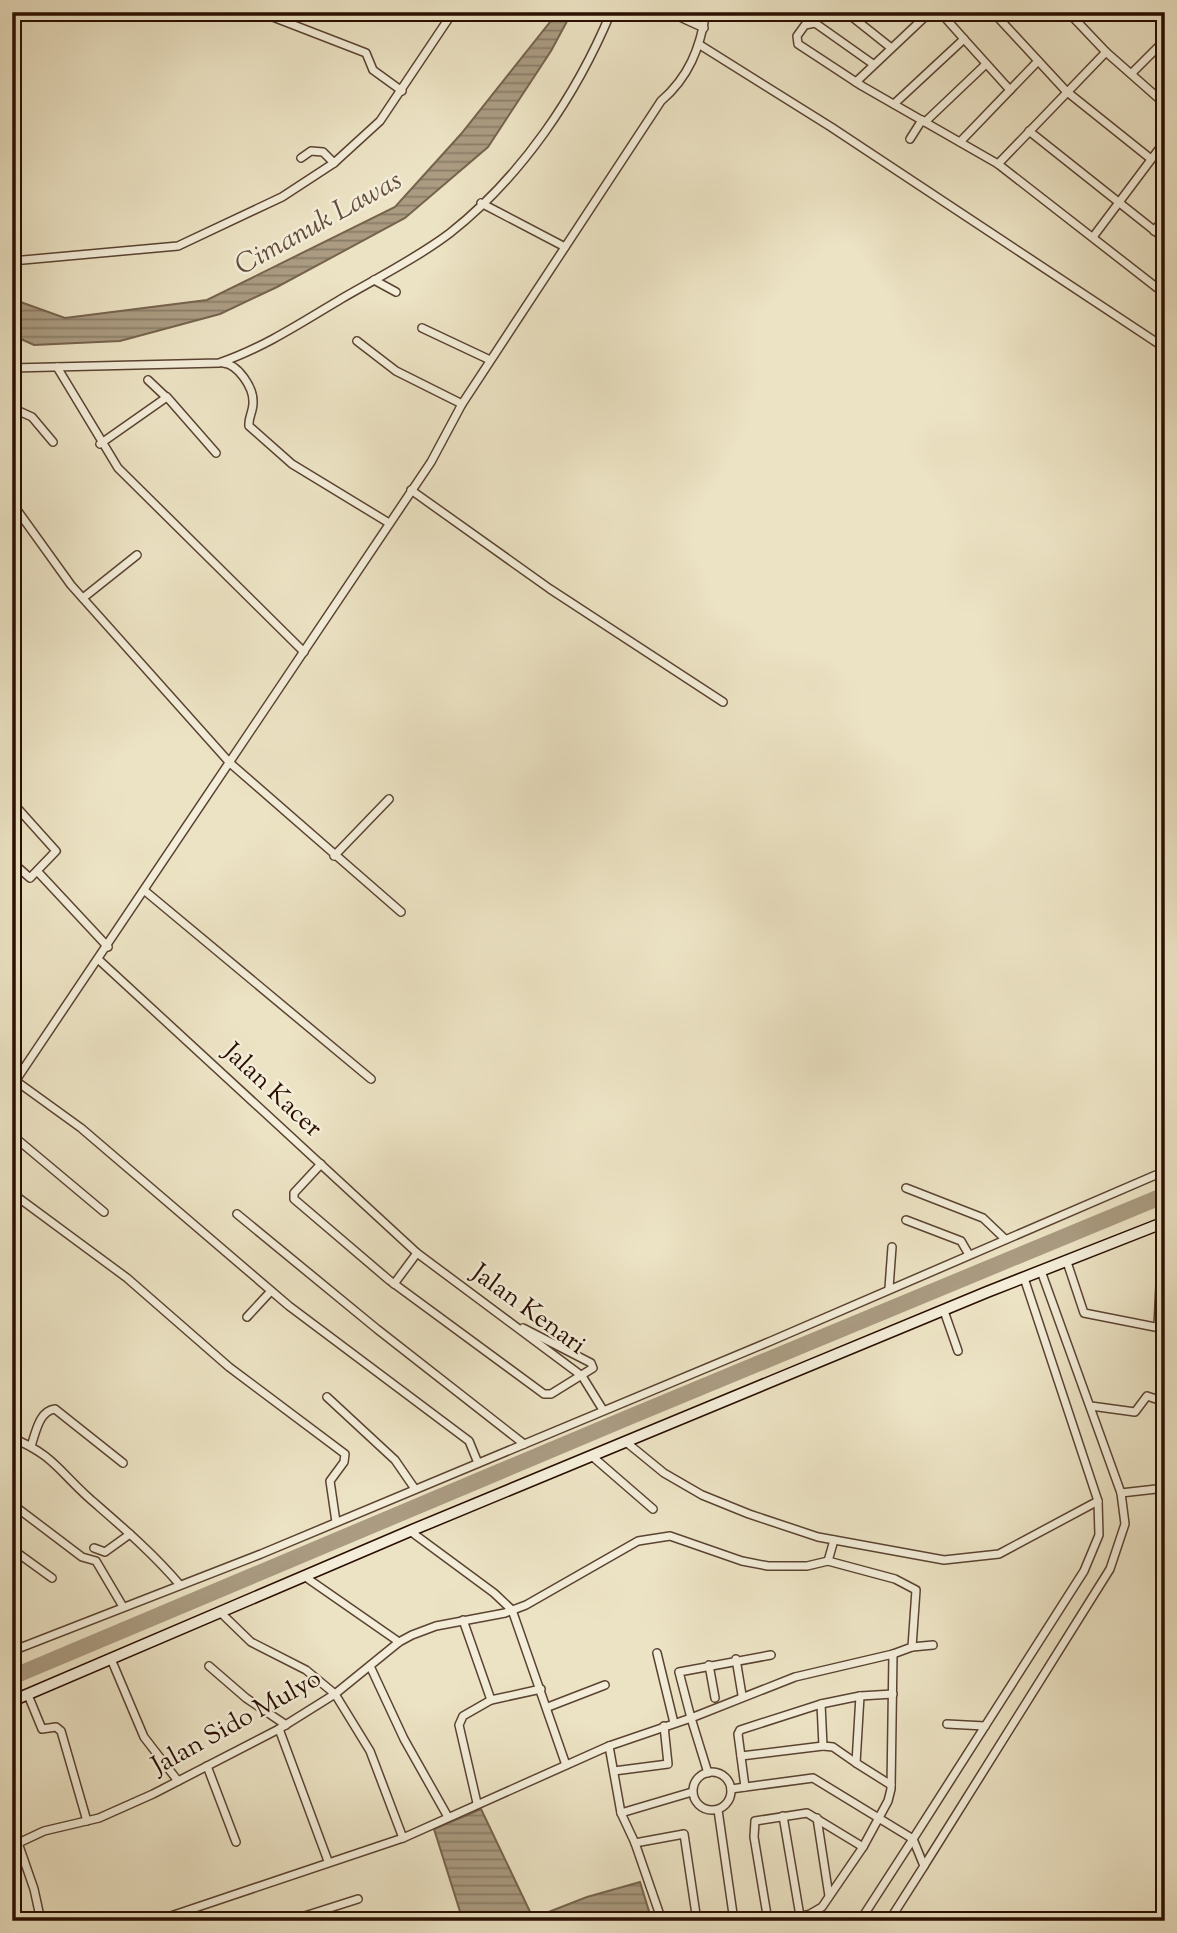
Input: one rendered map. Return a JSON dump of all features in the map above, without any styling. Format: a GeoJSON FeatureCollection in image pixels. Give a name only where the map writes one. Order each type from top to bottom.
{"type":"FeatureCollection","features":[{"type":"Feature","properties":{"kind":"street"},"geometry":{"type":"LineString","coordinates":[[260,12],[366,53],[373,70],[402,91]]}},
{"type":"Feature","properties":{"kind":"street"},"geometry":{"type":"LineString","coordinates":[[12,261],[178,246],[282,197],[334,163],[380,121],[453,12]]}},
{"type":"Feature","properties":{"kind":"street"},"geometry":{"type":"LineString","coordinates":[[219,363],[250,352],[450,233],[513,173],[563,107],[595,50],[611,12]]}},
{"type":"Feature","properties":{"kind":"street"},"geometry":{"type":"LineString","coordinates":[[669,12],[704,28]]}},
{"type":"Feature","properties":{"kind":"street"},"geometry":{"type":"LineString","coordinates":[[478,1463],[469,1441],[271,1290],[81,1128],[14,1083],[108,947],[411,490],[462,404],[660,101],[678,86],[700,45],[706,12]]}},
{"type":"Feature","properties":{"kind":"street"},"geometry":{"type":"LineString","coordinates":[[816,12],[797,36],[797,43],[856,82],[998,164],[1165,294]]}},
{"type":"Feature","properties":{"kind":"street"},"geometry":{"type":"LineString","coordinates":[[845,12],[890,47]]}},
{"type":"Feature","properties":{"kind":"street"},"geometry":{"type":"LineString","coordinates":[[856,82],[930,12]]}},
{"type":"Feature","properties":{"kind":"street"},"geometry":{"type":"LineString","coordinates":[[940,12],[1010,90]]}},
{"type":"Feature","properties":{"kind":"street"},"geometry":{"type":"LineString","coordinates":[[993,12],[1066,91],[1151,159]]}},
{"type":"Feature","properties":{"kind":"street"},"geometry":{"type":"LineString","coordinates":[[1068,12],[1106,52],[1165,104]]}},
{"type":"Feature","properties":{"kind":"street"},"geometry":{"type":"LineString","coordinates":[[808,23],[825,28],[873,64]]}},
{"type":"Feature","properties":{"kind":"street"},"geometry":{"type":"LineString","coordinates":[[894,104],[964,39]]}},
{"type":"Feature","properties":{"kind":"street"},"geometry":{"type":"LineString","coordinates":[[1132,73],[1165,40]]}},
{"type":"Feature","properties":{"kind":"street"},"geometry":{"type":"LineString","coordinates":[[700,45],[831,127],[1165,348]]}},
{"type":"Feature","properties":{"kind":"street"},"geometry":{"type":"LineString","coordinates":[[998,164],[1106,52]]}},
{"type":"Feature","properties":{"kind":"street"},"geometry":{"type":"LineString","coordinates":[[960,142],[1038,61]]}},
{"type":"Feature","properties":{"kind":"street"},"geometry":{"type":"LineString","coordinates":[[910,139],[923,121],[986,64]]}},
{"type":"Feature","properties":{"kind":"street"},"geometry":{"type":"LineString","coordinates":[[1028,131],[1165,239]]}},
{"type":"Feature","properties":{"kind":"street"},"geometry":{"type":"LineString","coordinates":[[1093,237],[1165,141]]}},
{"type":"Feature","properties":{"kind":"street"},"geometry":{"type":"LineString","coordinates":[[301,158],[308,152],[323,152],[334,163]]}},
{"type":"Feature","properties":{"kind":"street"},"geometry":{"type":"LineString","coordinates":[[481,203],[565,247]]}},
{"type":"Feature","properties":{"kind":"street"},"geometry":{"type":"LineString","coordinates":[[1154,231],[1165,217]]}},
{"type":"Feature","properties":{"kind":"street"},"geometry":{"type":"LineString","coordinates":[[374,280],[396,292]]}},
{"type":"Feature","properties":{"kind":"street"},"geometry":{"type":"LineString","coordinates":[[422,328],[491,360]]}},
{"type":"Feature","properties":{"kind":"street"},"geometry":{"type":"LineString","coordinates":[[357,341],[396,371],[462,404]]}},
{"type":"Feature","properties":{"kind":"street"},"geometry":{"type":"LineString","coordinates":[[12,368],[219,363],[235,367],[253,400],[249,426],[292,464],[389,523]]}},
{"type":"Feature","properties":{"kind":"street"},"geometry":{"type":"LineString","coordinates":[[57,367],[100,444],[118,468],[303,652]]}},
{"type":"Feature","properties":{"kind":"street"},"geometry":{"type":"LineString","coordinates":[[148,380],[216,453]]}},
{"type":"Feature","properties":{"kind":"street"},"geometry":{"type":"LineString","coordinates":[[100,444],[166,397]]}},
{"type":"Feature","properties":{"kind":"street"},"geometry":{"type":"LineString","coordinates":[[12,408],[32,417],[53,442]]}},
{"type":"Feature","properties":{"kind":"street"},"geometry":{"type":"LineString","coordinates":[[411,490],[550,589],[723,702]]}},
{"type":"Feature","properties":{"kind":"street"},"geometry":{"type":"LineString","coordinates":[[12,503],[83,598],[230,763],[401,912]]}},
{"type":"Feature","properties":{"kind":"street"},"geometry":{"type":"LineString","coordinates":[[83,598],[137,555]]}},
{"type":"Feature","properties":{"kind":"street"},"geometry":{"type":"LineString","coordinates":[[334,856],[389,799]]}},
{"type":"Feature","properties":{"kind":"street"},"geometry":{"type":"LineString","coordinates":[[12,802],[56,849],[38,872],[28,878],[12,862]]}},
{"type":"Feature","properties":{"kind":"street"},"geometry":{"type":"LineString","coordinates":[[38,872],[108,947]]}},
{"type":"Feature","properties":{"kind":"street"},"geometry":{"type":"LineString","coordinates":[[145,891],[371,1079]]}},
{"type":"Feature","properties":{"kind":"street","name":"Jalan Kacer"},"geometry":{"type":"LineString","coordinates":[[99,960],[417,1253]]}},
{"type":"Feature","properties":{"kind":"street"},"geometry":{"type":"LineString","coordinates":[[12,1135],[104,1212]]}},
{"type":"Feature","properties":{"kind":"street"},"geometry":{"type":"LineString","coordinates":[[321,1164],[294,1193],[294,1199],[394,1284],[544,1394],[551,1394],[593,1368],[591,1363],[500,1317]]}},
{"type":"Feature","properties":{"kind":"street"},"geometry":{"type":"LineString","coordinates":[[12,1651],[524,1444],[1165,1171]]}},
{"type":"Feature","properties":{"kind":"street"},"geometry":{"type":"LineString","coordinates":[[906,1188],[983,1218],[1004,1238]]}},
{"type":"Feature","properties":{"kind":"street"},"geometry":{"type":"LineString","coordinates":[[12,1193],[127,1278],[229,1367],[345,1454],[344,1462],[330,1481],[336,1522]]}},
{"type":"Feature","properties":{"kind":"street"},"geometry":{"type":"LineString","coordinates":[[237,1214],[377,1329],[524,1444]]}},
{"type":"Feature","properties":{"kind":"street"},"geometry":{"type":"LineString","coordinates":[[906,1220],[961,1241],[968,1253]]}},
{"type":"Feature","properties":{"kind":"street"},"geometry":{"type":"LineString","coordinates":[[12,1701],[410,1531],[1032,1274],[1164,1223],[1161,1328],[1083,1313],[1067,1262]]}},
{"type":"Feature","properties":{"kind":"street"},"geometry":{"type":"LineString","coordinates":[[889,1288],[892,1247]]}},
{"type":"Feature","properties":{"kind":"street"},"geometry":{"type":"LineString","coordinates":[[394,1284],[417,1253]]}},
{"type":"Feature","properties":{"kind":"street","name":"Jalan Kenari"},"geometry":{"type":"LineString","coordinates":[[417,1253],[582,1376],[603,1410]]}},
{"type":"Feature","properties":{"kind":"street"},"geometry":{"type":"LineString","coordinates":[[890,1921],[923,1863],[1110,1569],[1125,1524],[1121,1493],[1091,1406],[1032,1274]]}},
{"type":"Feature","properties":{"kind":"street"},"geometry":{"type":"LineString","coordinates":[[860,1921],[1075,1588],[1094,1552],[1100,1527],[1098,1501],[1032,1274]]}},
{"type":"Feature","properties":{"kind":"street"},"geometry":{"type":"LineString","coordinates":[[247,1317],[271,1290]]}},
{"type":"Feature","properties":{"kind":"street"},"geometry":{"type":"LineString","coordinates":[[944,1311],[958,1351]]}},
{"type":"Feature","properties":{"kind":"street"},"geometry":{"type":"LineString","coordinates":[[1091,1406],[1130,1412],[1138,1409],[1147,1396],[1165,1402]]}},
{"type":"Feature","properties":{"kind":"street"},"geometry":{"type":"LineString","coordinates":[[327,1397],[395,1460],[415,1489]]}},
{"type":"Feature","properties":{"kind":"street"},"geometry":{"type":"LineString","coordinates":[[32,1446],[43,1416],[55,1409],[123,1463]]}},
{"type":"Feature","properties":{"kind":"street"},"geometry":{"type":"LineString","coordinates":[[12,1438],[44,1452],[180,1585]]}},
{"type":"Feature","properties":{"kind":"street"},"geometry":{"type":"LineString","coordinates":[[625,1442],[664,1474],[702,1495],[748,1514],[834,1541],[944,1560],[984,1558],[999,1554],[1098,1501]]}},
{"type":"Feature","properties":{"kind":"street"},"geometry":{"type":"LineString","coordinates":[[593,1457],[653,1509]]}},
{"type":"Feature","properties":{"kind":"street"},"geometry":{"type":"LineString","coordinates":[[1121,1493],[1165,1488]]}},
{"type":"Feature","properties":{"kind":"street"},"geometry":{"type":"LineString","coordinates":[[12,1504],[82,1556],[96,1561],[122,1605]]}},
{"type":"Feature","properties":{"kind":"street"},"geometry":{"type":"LineString","coordinates":[[410,1531],[494,1593],[512,1611],[548,1707],[566,1765]]}},
{"type":"Feature","properties":{"kind":"street"},"geometry":{"type":"LineString","coordinates":[[94,1548],[105,1552],[130,1534]]}},
{"type":"Feature","properties":{"kind":"street","name":"Jalan Sido Mulyo"},"geometry":{"type":"LineString","coordinates":[[15,1844],[52,1829],[116,1811],[178,1781],[282,1727],[335,1694],[399,1642],[422,1630],[512,1611],[544,1597],[638,1541],[660,1535],[768,1566],[807,1566],[828,1561]]}},
{"type":"Feature","properties":{"kind":"street"},"geometry":{"type":"LineString","coordinates":[[834,1541],[828,1561],[895,1579],[916,1590],[912,1647]]}},
{"type":"Feature","properties":{"kind":"street"},"geometry":{"type":"LineString","coordinates":[[12,1549],[52,1578]]}},
{"type":"Feature","properties":{"kind":"street"},"geometry":{"type":"LineString","coordinates":[[304,1576],[399,1642]]}},
{"type":"Feature","properties":{"kind":"street"},"geometry":{"type":"LineString","coordinates":[[220,1612],[251,1642],[306,1670],[335,1694],[370,1751],[403,1838]]}},
{"type":"Feature","properties":{"kind":"street"},"geometry":{"type":"LineString","coordinates":[[463,1620],[491,1700]]}},
{"type":"Feature","properties":{"kind":"street"},"geometry":{"type":"LineString","coordinates":[[156,1921],[403,1838],[609,1746],[691,1718],[743,1695],[795,1677],[912,1647],[933,1645]]}},
{"type":"Feature","properties":{"kind":"street"},"geometry":{"type":"LineString","coordinates":[[657,1653],[674,1723]]}},
{"type":"Feature","properties":{"kind":"street"},"geometry":{"type":"LineString","coordinates":[[781,1921],[817,1911],[880,1819],[891,1785],[893,1654]]}},
{"type":"Feature","properties":{"kind":"street"},"geometry":{"type":"LineString","coordinates":[[708,1773],[679,1674],[681,1670],[771,1655]]}},
{"type":"Feature","properties":{"kind":"street"},"geometry":{"type":"LineString","coordinates":[[111,1659],[144,1737],[178,1781]]}},
{"type":"Feature","properties":{"kind":"street"},"geometry":{"type":"LineString","coordinates":[[736,1659],[743,1695]]}},
{"type":"Feature","properties":{"kind":"street"},"geometry":{"type":"LineString","coordinates":[[709,1665],[715,1698]]}},
{"type":"Feature","properties":{"kind":"street"},"geometry":{"type":"LineString","coordinates":[[209,1666],[282,1727],[328,1861]]}},
{"type":"Feature","properties":{"kind":"street"},"geometry":{"type":"LineString","coordinates":[[370,1666],[404,1739],[448,1817]]}},
{"type":"Feature","properties":{"kind":"street"},"geometry":{"type":"LineString","coordinates":[[548,1707],[605,1685]]}},
{"type":"Feature","properties":{"kind":"street"},"geometry":{"type":"LineString","coordinates":[[477,1803],[459,1725],[463,1716],[491,1700],[541,1689]]}},
{"type":"Feature","properties":{"kind":"street"},"geometry":{"type":"LineString","coordinates":[[745,1787],[738,1734],[740,1730],[821,1704],[860,1696],[893,1694]]}},
{"type":"Feature","properties":{"kind":"street"},"geometry":{"type":"LineString","coordinates":[[27,1695],[43,1729],[56,1727],[61,1731],[87,1821]]}},
{"type":"Feature","properties":{"kind":"street"},"geometry":{"type":"LineString","coordinates":[[856,1763],[860,1696]]}},
{"type":"Feature","properties":{"kind":"street"},"geometry":{"type":"LineString","coordinates":[[821,1704],[823,1746]]}},
{"type":"Feature","properties":{"kind":"street"},"geometry":{"type":"LineString","coordinates":[[947,1724],[985,1726]]}},
{"type":"Feature","properties":{"kind":"street"},"geometry":{"type":"LineString","coordinates":[[614,1771],[668,1764],[664,1726]]}},
{"type":"Feature","properties":{"kind":"street"},"geometry":{"type":"LineString","coordinates":[[609,1746],[621,1813],[635,1843],[662,1921]]}},
{"type":"Feature","properties":{"kind":"street"},"geometry":{"type":"LineString","coordinates":[[741,1756],[833,1747],[891,1785]]}},
{"type":"Feature","properties":{"kind":"street"},"geometry":{"type":"LineString","coordinates":[[207,1766],[236,1842]]}},
{"type":"Feature","properties":{"kind":"street"},"geometry":{"type":"LineString","coordinates":[[708,1773],[724,1777],[731,1789],[727,1801],[718,1810],[698,1805],[692,1792],[696,1780],[708,1773]]}},
{"type":"Feature","properties":{"kind":"street"},"geometry":{"type":"LineString","coordinates":[[731,1789],[813,1778],[914,1841],[923,1863]]}},
{"type":"Feature","properties":{"kind":"street"},"geometry":{"type":"LineString","coordinates":[[621,1813],[692,1792]]}},
{"type":"Feature","properties":{"kind":"street"},"geometry":{"type":"LineString","coordinates":[[718,1810],[734,1921]]}},
{"type":"Feature","properties":{"kind":"street"},"geometry":{"type":"LineString","coordinates":[[768,1921],[753,1823],[805,1813],[863,1847]]}},
{"type":"Feature","properties":{"kind":"street"},"geometry":{"type":"LineString","coordinates":[[783,1816],[800,1916]]}},
{"type":"Feature","properties":{"kind":"street"},"geometry":{"type":"LineString","coordinates":[[817,1818],[829,1896]]}},
{"type":"Feature","properties":{"kind":"street"},"geometry":{"type":"LineString","coordinates":[[635,1843],[684,1834],[697,1921]]}},
{"type":"Feature","properties":{"kind":"street"},"geometry":{"type":"LineString","coordinates":[[15,1844],[34,1889],[41,1921]]}},
{"type":"Feature","properties":{"kind":"street"},"geometry":{"type":"LineString","coordinates":[[289,1921],[358,1899]]}},
{"type":"Feature","properties":{"kind":"shaded area"},"geometry":{"type":"Polygon","coordinates":[[[558,12],[572,12],[551,51],[488,147],[405,218],[277,287],[220,314],[120,341],[34,345],[12,335],[12,299],[65,318],[207,300],[395,207],[461,134],[558,12]]]}},
{"type":"Feature","properties":{"kind":"shaded area"},"geometry":{"type":"Polygon","coordinates":[[[481,1809],[533,1918],[587,1897],[640,1882],[652,1921],[463,1921],[434,1829],[481,1809]]]}},
{"type":"Feature","properties":{"kind":"waterway"},"geometry":{"type":"LineString","coordinates":[[12,1677],[1165,1195]]}},
{"type":"Feature","properties":{"kind":"water label","name":"Cimanuk Lawas"},"geometry":{"type":"Point","coordinates":[319,224]}}]}
